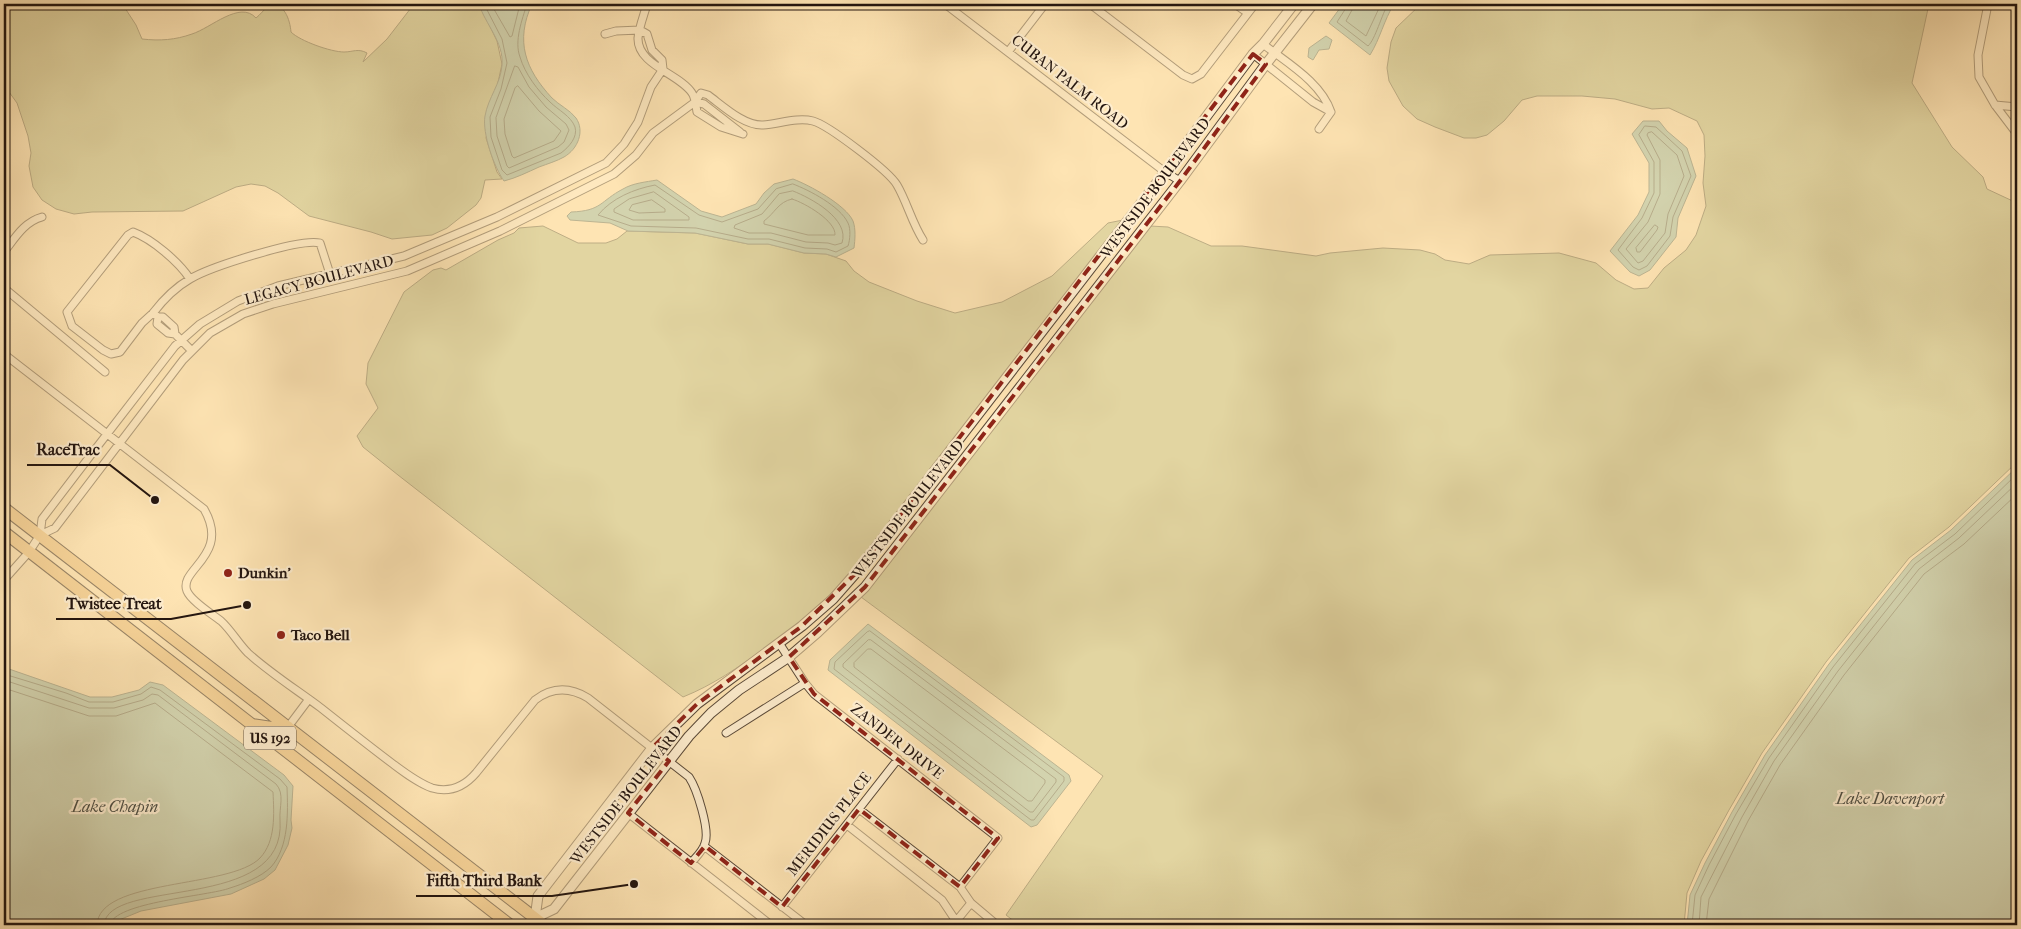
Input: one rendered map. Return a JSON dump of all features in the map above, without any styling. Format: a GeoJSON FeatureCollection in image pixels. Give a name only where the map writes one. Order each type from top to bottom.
{"type":"FeatureCollection","features":[{"type":"Feature","properties":{"kind":"highway","name":"US 192"},"geometry":{"type":"LineString","coordinates":[[4,508],[544,925]]}},
{"type":"Feature","properties":{"kind":"highway","name":"US 192"},"geometry":{"type":"LineString","coordinates":[[4,532],[510,925]]}},
{"type":"Feature","properties":{"kind":"highway"},"geometry":{"type":"LineString","coordinates":[[253,725],[275,728],[288,727]]}},
{"type":"Feature","properties":{"kind":"street"},"geometry":{"type":"LineString","coordinates":[[647,4],[638,39],[641,50],[656,66],[663,69],[692,92],[697,112],[721,127],[743,134],[744,121],[761,125],[812,121],[827,128],[885,171],[895,181],[923,240]]}},
{"type":"Feature","properties":{"kind":"street","name":"CUBAN PALM ROAD"},"geometry":{"type":"LineString","coordinates":[[945,4],[1165,172],[1180,181]]}},
{"type":"Feature","properties":{"kind":"street"},"geometry":{"type":"LineString","coordinates":[[1008,52],[1045,4]]}},
{"type":"Feature","properties":{"kind":"street"},"geometry":{"type":"LineString","coordinates":[[1090,4],[1186,77],[1192,79],[1201,74],[1255,4]]}},
{"type":"Feature","properties":{"kind":"street"},"geometry":{"type":"LineString","coordinates":[[1235,4],[1248,13]]}},
{"type":"Feature","properties":{"kind":"street","name":"WESTSIDE BOULEVARD"},"geometry":{"type":"LineString","coordinates":[[534,918],[538,896],[652,748],[697,704],[802,626],[833,599],[855,574],[1165,172],[1253,54],[1264,44],[1294,4]]}},
{"type":"Feature","properties":{"kind":"street","name":"WESTSIDE BOULEVARD"},"geometry":{"type":"LineString","coordinates":[[534,918],[554,909],[689,736],[711,713],[818,632],[865,587],[1180,181],[1266,64],[1313,4]]}},
{"type":"Feature","properties":{"kind":"street"},"geometry":{"type":"LineString","coordinates":[[1988,4],[1978,55],[1979,77],[1995,105],[2017,134]]}},
{"type":"Feature","properties":{"kind":"street"},"geometry":{"type":"LineString","coordinates":[[605,34],[616,31],[640,30],[647,34],[652,50],[662,60],[663,69]]}},
{"type":"Feature","properties":{"kind":"street"},"geometry":{"type":"LineString","coordinates":[[1264,44],[1323,95],[1331,112]]}},
{"type":"Feature","properties":{"kind":"street"},"geometry":{"type":"LineString","coordinates":[[1253,54],[1318,105],[1331,112]]}},
{"type":"Feature","properties":{"kind":"street","name":"LEGACY BOULEVARD"},"geometry":{"type":"LineString","coordinates":[[40,535],[42,519],[175,346],[200,324],[238,301],[278,286],[404,256],[497,217],[606,163],[624,144],[638,122],[651,87],[663,69]]}},
{"type":"Feature","properties":{"kind":"street"},"geometry":{"type":"LineString","coordinates":[[1296,88],[1304,77]]}},
{"type":"Feature","properties":{"kind":"street","name":"LEGACY BOULEVARD"},"geometry":{"type":"LineString","coordinates":[[40,535],[55,528],[183,360],[210,333],[244,314],[273,304],[407,270],[526,218],[614,174],[636,155],[662,125],[695,102],[701,94],[708,96],[744,121]]}},
{"type":"Feature","properties":{"kind":"street"},"geometry":{"type":"LineString","coordinates":[[1995,105],[2017,107]]}},
{"type":"Feature","properties":{"kind":"street"},"geometry":{"type":"LineString","coordinates":[[1318,129],[1331,112]]}},
{"type":"Feature","properties":{"kind":"street"},"geometry":{"type":"LineString","coordinates":[[4,252],[23,228],[32,221],[42,217]]}},
{"type":"Feature","properties":{"kind":"street"},"geometry":{"type":"LineString","coordinates":[[190,279],[184,269],[144,236],[133,232],[128,234],[67,312],[72,326],[111,354],[120,352],[142,323],[156,315],[161,302],[190,279],[232,262],[306,242],[320,243],[330,274]]}},
{"type":"Feature","properties":{"kind":"street"},"geometry":{"type":"LineString","coordinates":[[4,288],[105,372]]}},
{"type":"Feature","properties":{"kind":"street"},"geometry":{"type":"LineString","coordinates":[[156,315],[163,317],[174,327],[175,334],[192,351]]}},
{"type":"Feature","properties":{"kind":"street"},"geometry":{"type":"LineString","coordinates":[[4,354],[199,505],[207,516],[212,528],[212,540],[209,550],[188,579],[186,587],[189,595],[223,623],[248,652],[412,777],[425,785],[439,790],[453,789],[468,782],[529,706],[541,695],[566,689],[581,694],[689,777],[694,786],[706,831],[704,846],[691,863]]}},
{"type":"Feature","properties":{"kind":"street"},"geometry":{"type":"LineString","coordinates":[[4,580],[29,552],[40,535]]}},
{"type":"Feature","properties":{"kind":"street","name":"ZANDER DRIVE"},"geometry":{"type":"LineString","coordinates":[[779,643],[814,694],[998,838],[960,887]]}},
{"type":"Feature","properties":{"kind":"street"},"geometry":{"type":"LineString","coordinates":[[726,733],[805,683]]}},
{"type":"Feature","properties":{"kind":"street"},"geometry":{"type":"LineString","coordinates":[[288,727],[309,699]]}},
{"type":"Feature","properties":{"kind":"street","name":"MERIDIUS PLACE"},"geometry":{"type":"LineString","coordinates":[[782,907],[898,758]]}},
{"type":"Feature","properties":{"kind":"street"},"geometry":{"type":"LineString","coordinates":[[859,809],[960,887],[971,903],[997,925]]}},
{"type":"Feature","properties":{"kind":"street"},"geometry":{"type":"LineString","coordinates":[[628,813],[772,925]]}},
{"type":"Feature","properties":{"kind":"street"},"geometry":{"type":"LineString","coordinates":[[847,825],[942,900],[955,923],[971,903]]}},
{"type":"Feature","properties":{"kind":"street"},"geometry":{"type":"LineString","coordinates":[[704,846],[806,925]]}},
{"type":"Feature","properties":{"kind":"highlighted area"},"geometry":{"type":"Polygon","coordinates":[[[1253,54],[1266,64],[1180,181],[865,587],[789,657],[814,694],[998,838],[960,887],[859,809],[782,907],[705,846],[691,863],[628,813],[669,761],[652,748],[697,704],[802,626],[855,574],[1253,54]]]}},
{"type":"Feature","properties":{"kind":"green space"},"geometry":{"type":"Polygon","coordinates":[[[4,4],[123,5],[136,25],[142,39],[155,40],[186,36],[200,31],[225,17],[242,12],[249,13],[256,18],[268,7],[278,6],[288,17],[291,32],[295,35],[308,42],[332,50],[344,52],[358,50],[367,53],[363,62],[387,39],[414,4],[479,4],[497,41],[502,64],[486,138],[497,172],[502,179],[485,180],[481,198],[476,205],[447,228],[432,235],[392,239],[309,216],[278,193],[265,186],[251,184],[236,187],[183,211],[92,212],[74,214],[56,209],[42,200],[33,187],[29,166],[31,153],[28,136],[17,103],[4,85],[4,4]]]}},
{"type":"Feature","properties":{"kind":"green space"},"geometry":{"type":"Polygon","coordinates":[[[1421,4],[1929,4],[1912,83],[1952,147],[1983,177],[1987,189],[2017,203],[2017,462],[1949,527],[1909,558],[1826,662],[1762,753],[1701,861],[1687,893],[1684,925],[1019,925],[1006,915],[1103,776],[861,597],[871,587],[1150,226],[1168,227],[1211,246],[1242,246],[1316,256],[1383,248],[1420,250],[1435,254],[1445,260],[1469,264],[1490,255],[1559,253],[1596,263],[1616,280],[1634,289],[1648,288],[1664,268],[1686,250],[1696,235],[1706,206],[1703,183],[1704,135],[1697,121],[1669,108],[1652,109],[1615,99],[1582,96],[1537,96],[1522,100],[1504,121],[1487,135],[1476,138],[1464,138],[1417,119],[1403,106],[1389,81],[1387,68],[1391,42],[1396,28],[1421,4]]]}},
{"type":"Feature","properties":{"kind":"green space"},"geometry":{"type":"Polygon","coordinates":[[[1123,220],[842,583],[800,621],[745,662],[705,687],[683,697],[363,447],[357,436],[378,408],[366,384],[368,363],[404,292],[433,270],[441,268],[446,270],[514,233],[519,228],[543,226],[578,243],[606,243],[617,239],[627,231],[695,233],[748,244],[768,244],[804,253],[826,254],[846,261],[854,271],[869,282],[917,301],[955,313],[1002,302],[1052,276],[1108,223],[1123,220]]]}},
{"type":"Feature","properties":{"kind":"water"},"geometry":{"type":"Polygon","coordinates":[[[479,4],[532,4],[524,30],[524,42],[529,65],[552,98],[576,118],[580,128],[579,139],[569,154],[504,181],[496,167],[485,131],[485,116],[501,72],[502,57],[497,41],[479,4]]]}},
{"type":"Feature","properties":{"kind":"water"},"geometry":{"type":"Polygon","coordinates":[[[1343,4],[1394,4],[1370,55],[1329,23],[1343,4]]]}},
{"type":"Feature","properties":{"kind":"water"},"geometry":{"type":"Polygon","coordinates":[[[1326,36],[1332,40],[1329,49],[1319,50],[1313,60],[1308,57],[1309,48],[1326,36]]]}},
{"type":"Feature","properties":{"kind":"water"},"geometry":{"type":"Polygon","coordinates":[[[1643,121],[1659,121],[1667,131],[1687,148],[1696,176],[1678,218],[1676,237],[1650,270],[1639,276],[1630,272],[1610,251],[1638,215],[1649,192],[1649,163],[1632,134],[1643,121]]]}},
{"type":"Feature","properties":{"kind":"water"},"geometry":{"type":"Polygon","coordinates":[[[793,179],[826,196],[849,215],[855,227],[854,248],[836,257],[826,254],[804,253],[768,244],[748,244],[695,233],[628,231],[610,223],[570,220],[567,216],[571,212],[589,210],[600,205],[615,193],[627,187],[657,180],[701,211],[722,217],[756,204],[774,184],[793,179]]]}},
{"type":"Feature","properties":{"kind":"water","name":"Lake Davenport"},"geometry":{"type":"Polygon","coordinates":[[[2017,467],[2017,925],[1687,925],[1690,895],[1732,812],[1765,755],[1829,664],[1912,560],[1951,530],[2017,467]]]}},
{"type":"Feature","properties":{"kind":"water"},"geometry":{"type":"Polygon","coordinates":[[[868,624],[1069,775],[1071,781],[1037,825],[1031,827],[828,670],[830,660],[868,624]]]}},
{"type":"Feature","properties":{"kind":"water","name":"Lake Chapin"},"geometry":{"type":"Polygon","coordinates":[[[4,669],[9,669],[90,697],[112,697],[139,690],[150,682],[163,685],[284,775],[293,786],[292,828],[288,845],[275,870],[264,879],[231,894],[141,911],[119,920],[113,925],[4,925],[4,669]]]}},
{"type":"Feature","properties":{"kind":"place","name":"RaceTrac"},"geometry":{"type":"Point","coordinates":[155,500]}},
{"type":"Feature","properties":{"kind":"place","name":"Dunkin'"},"geometry":{"type":"Point","coordinates":[228,573]}},
{"type":"Feature","properties":{"kind":"place","name":"Twistee Treat"},"geometry":{"type":"Point","coordinates":[247,605]}},
{"type":"Feature","properties":{"kind":"place","name":"Taco Bell"},"geometry":{"type":"Point","coordinates":[281,635]}},
{"type":"Feature","properties":{"kind":"place","name":"Fifth Third Bank"},"geometry":{"type":"Point","coordinates":[634,884]}}]}
